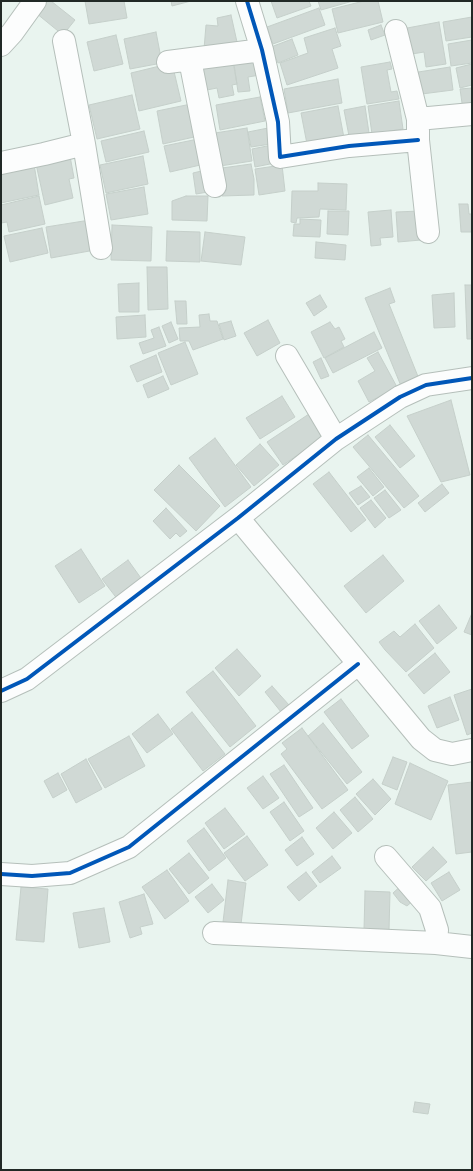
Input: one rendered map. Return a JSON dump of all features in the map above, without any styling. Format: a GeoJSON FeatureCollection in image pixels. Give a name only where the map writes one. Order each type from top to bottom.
{"type":"FeatureCollection","features":[{"type":"Feature","properties":{"kind":"street"},"geometry":{"type":"LineString","coordinates":[[1,45],[12,33],[35,1]]}},
{"type":"Feature","properties":{"kind":"street"},"geometry":{"type":"LineString","coordinates":[[247,1],[262,50],[278,122],[280,157],[349,146],[418,130],[472,114]]}},
{"type":"Feature","properties":{"kind":"street"},"geometry":{"type":"LineString","coordinates":[[396,31],[418,130],[428,232]]}},
{"type":"Feature","properties":{"kind":"street"},"geometry":{"type":"LineString","coordinates":[[64,41],[84,144],[101,248]]}},
{"type":"Feature","properties":{"kind":"street"},"geometry":{"type":"LineString","coordinates":[[168,62],[262,50]]}},
{"type":"Feature","properties":{"kind":"street"},"geometry":{"type":"LineString","coordinates":[[190,60],[215,186]]}},
{"type":"Feature","properties":{"kind":"street"},"geometry":{"type":"LineString","coordinates":[[1,163],[84,144]]}},
{"type":"Feature","properties":{"kind":"street"},"geometry":{"type":"LineString","coordinates":[[287,356],[336,439]]}},
{"type":"Feature","properties":{"kind":"street"},"geometry":{"type":"LineString","coordinates":[[1,691],[27,679],[238,518],[336,439],[400,397],[426,385],[472,378]]}},
{"type":"Feature","properties":{"kind":"street"},"geometry":{"type":"LineString","coordinates":[[238,518],[421,739],[435,750],[452,754],[472,750]]}},
{"type":"Feature","properties":{"kind":"street"},"geometry":{"type":"LineString","coordinates":[[1,874],[32,876],[70,873],[129,846],[358,664]]}},
{"type":"Feature","properties":{"kind":"street"},"geometry":{"type":"LineString","coordinates":[[386,857],[430,908],[437,930],[436,943]]}},
{"type":"Feature","properties":{"kind":"street"},"geometry":{"type":"LineString","coordinates":[[214,933],[472,946]]}},
{"type":"Feature","properties":{"kind":"building"},"geometry":{"type":"Polygon","coordinates":[[[46,1],[51,1],[75,20],[63,35],[36,13],[46,1]]]}},
{"type":"Feature","properties":{"kind":"building"},"geometry":{"type":"Polygon","coordinates":[[[85,1],[124,1],[127,18],[89,24],[85,1]]]}},
{"type":"Feature","properties":{"kind":"building"},"geometry":{"type":"Polygon","coordinates":[[[171,1],[191,1],[172,6],[171,1]]]}},
{"type":"Feature","properties":{"kind":"building"},"geometry":{"type":"Polygon","coordinates":[[[271,1],[309,1],[311,6],[277,18],[271,1]]]}},
{"type":"Feature","properties":{"kind":"building"},"geometry":{"type":"Polygon","coordinates":[[[318,1],[353,1],[321,10],[318,1]]]}},
{"type":"Feature","properties":{"kind":"building"},"geometry":{"type":"Polygon","coordinates":[[[364,1],[378,1],[383,22],[338,33],[332,9],[364,1]]]}},
{"type":"Feature","properties":{"kind":"building"},"geometry":{"type":"Polygon","coordinates":[[[319,8],[325,25],[273,44],[267,27],[319,8]]]}},
{"type":"Feature","properties":{"kind":"building"},"geometry":{"type":"Polygon","coordinates":[[[231,15],[237,42],[204,49],[206,25],[218,26],[217,18],[231,15]]]}},
{"type":"Feature","properties":{"kind":"building"},"geometry":{"type":"Polygon","coordinates":[[[472,17],[472,37],[446,41],[443,22],[472,17]]]}},
{"type":"Feature","properties":{"kind":"building"},"geometry":{"type":"Polygon","coordinates":[[[439,22],[446,64],[426,67],[424,52],[406,55],[402,29],[439,22]]]}},
{"type":"Feature","properties":{"kind":"building"},"geometry":{"type":"Polygon","coordinates":[[[381,25],[385,35],[371,40],[368,30],[381,25]]]}},
{"type":"Feature","properties":{"kind":"building"},"geometry":{"type":"Polygon","coordinates":[[[335,28],[341,46],[332,49],[338,68],[287,85],[280,63],[308,53],[304,38],[335,28]]]}},
{"type":"Feature","properties":{"kind":"building"},"geometry":{"type":"Polygon","coordinates":[[[156,32],[162,63],[130,69],[124,39],[156,32]]]}},
{"type":"Feature","properties":{"kind":"building"},"geometry":{"type":"Polygon","coordinates":[[[116,35],[123,64],[94,71],[87,42],[116,35]]]}},
{"type":"Feature","properties":{"kind":"building"},"geometry":{"type":"Polygon","coordinates":[[[292,39],[298,55],[278,63],[271,47],[292,39]]]}},
{"type":"Feature","properties":{"kind":"building"},"geometry":{"type":"Polygon","coordinates":[[[472,40],[472,63],[451,66],[448,44],[472,40]]]}},
{"type":"Feature","properties":{"kind":"building"},"geometry":{"type":"Polygon","coordinates":[[[262,52],[266,74],[248,77],[250,91],[238,92],[233,57],[262,52]]]}},
{"type":"Feature","properties":{"kind":"building"},"geometry":{"type":"Polygon","coordinates":[[[232,56],[237,84],[232,85],[234,95],[219,98],[217,88],[207,90],[201,61],[232,56]]]}},
{"type":"Feature","properties":{"kind":"building"},"geometry":{"type":"Polygon","coordinates":[[[390,62],[392,69],[387,70],[391,92],[397,91],[399,99],[367,104],[361,67],[390,62]]]}},
{"type":"Feature","properties":{"kind":"building"},"geometry":{"type":"Polygon","coordinates":[[[172,63],[181,101],[139,111],[131,73],[172,63]]]}},
{"type":"Feature","properties":{"kind":"building"},"geometry":{"type":"Polygon","coordinates":[[[472,64],[472,85],[460,88],[456,68],[472,64]]]}},
{"type":"Feature","properties":{"kind":"building"},"geometry":{"type":"Polygon","coordinates":[[[450,67],[453,90],[414,95],[412,73],[450,67]]]}},
{"type":"Feature","properties":{"kind":"building"},"geometry":{"type":"Polygon","coordinates":[[[338,79],[342,103],[288,113],[284,89],[338,79]]]}},
{"type":"Feature","properties":{"kind":"building"},"geometry":{"type":"Polygon","coordinates":[[[472,88],[472,108],[463,110],[460,89],[472,88]]]}},
{"type":"Feature","properties":{"kind":"building"},"geometry":{"type":"Polygon","coordinates":[[[132,95],[140,129],[97,139],[89,105],[132,95]]]}},
{"type":"Feature","properties":{"kind":"building"},"geometry":{"type":"Polygon","coordinates":[[[260,97],[265,121],[220,130],[216,105],[260,97]]]}},
{"type":"Feature","properties":{"kind":"building"},"geometry":{"type":"Polygon","coordinates":[[[399,101],[403,129],[372,134],[368,106],[399,101]]]}},
{"type":"Feature","properties":{"kind":"building"},"geometry":{"type":"Polygon","coordinates":[[[196,103],[203,135],[163,144],[157,111],[196,103]]]}},
{"type":"Feature","properties":{"kind":"building"},"geometry":{"type":"Polygon","coordinates":[[[338,106],[344,138],[307,144],[301,113],[338,106]]]}},
{"type":"Feature","properties":{"kind":"building"},"geometry":{"type":"Polygon","coordinates":[[[365,106],[369,133],[349,136],[344,110],[365,106]]]}},
{"type":"Feature","properties":{"kind":"building"},"geometry":{"type":"Polygon","coordinates":[[[273,127],[271,144],[251,147],[248,132],[273,127]]]}},
{"type":"Feature","properties":{"kind":"building"},"geometry":{"type":"Polygon","coordinates":[[[247,128],[252,161],[220,166],[215,133],[247,128]]]}},
{"type":"Feature","properties":{"kind":"building"},"geometry":{"type":"Polygon","coordinates":[[[144,131],[149,152],[106,162],[101,141],[144,131]]]}},
{"type":"Feature","properties":{"kind":"building"},"geometry":{"type":"Polygon","coordinates":[[[203,138],[209,163],[170,172],[164,146],[203,138]]]}},
{"type":"Feature","properties":{"kind":"building"},"geometry":{"type":"Polygon","coordinates":[[[272,145],[275,163],[255,167],[252,149],[272,145]]]}},
{"type":"Feature","properties":{"kind":"building"},"geometry":{"type":"Polygon","coordinates":[[[70,156],[74,178],[69,179],[73,198],[45,205],[36,164],[70,156]]]}},
{"type":"Feature","properties":{"kind":"building"},"geometry":{"type":"Polygon","coordinates":[[[143,156],[148,184],[106,193],[100,165],[143,156]]]}},
{"type":"Feature","properties":{"kind":"building"},"geometry":{"type":"Polygon","coordinates":[[[34,164],[39,195],[1,203],[1,171],[34,164]]]}},
{"type":"Feature","properties":{"kind":"building"},"geometry":{"type":"Polygon","coordinates":[[[251,164],[254,179],[254,195],[222,196],[222,168],[251,164]]]}},
{"type":"Feature","properties":{"kind":"building"},"geometry":{"type":"Polygon","coordinates":[[[282,165],[285,191],[259,195],[255,169],[282,165]]]}},
{"type":"Feature","properties":{"kind":"building"},"geometry":{"type":"Polygon","coordinates":[[[210,169],[214,191],[196,194],[193,173],[210,169]]]}},
{"type":"Feature","properties":{"kind":"building"},"geometry":{"type":"Polygon","coordinates":[[[318,183],[347,184],[346,210],[320,209],[319,217],[297,218],[296,223],[291,222],[292,191],[318,191],[318,183]]]}},
{"type":"Feature","properties":{"kind":"building"},"geometry":{"type":"Polygon","coordinates":[[[144,187],[148,214],[111,220],[106,194],[144,187]]]}},
{"type":"Feature","properties":{"kind":"building"},"geometry":{"type":"Polygon","coordinates":[[[39,196],[45,224],[9,232],[7,222],[1,223],[1,205],[39,196]]]}},
{"type":"Feature","properties":{"kind":"building"},"geometry":{"type":"Polygon","coordinates":[[[186,196],[208,196],[207,221],[172,220],[172,201],[186,196]]]}},
{"type":"Feature","properties":{"kind":"building"},"geometry":{"type":"Polygon","coordinates":[[[459,204],[468,204],[469,214],[472,214],[472,232],[461,232],[459,204]]]}},
{"type":"Feature","properties":{"kind":"building"},"geometry":{"type":"Polygon","coordinates":[[[391,210],[393,237],[380,238],[381,245],[371,246],[368,212],[391,210]]]}},
{"type":"Feature","properties":{"kind":"building"},"geometry":{"type":"Polygon","coordinates":[[[328,211],[349,211],[348,235],[327,234],[328,211]]]}},
{"type":"Feature","properties":{"kind":"building"},"geometry":{"type":"Polygon","coordinates":[[[420,211],[421,240],[398,242],[396,212],[420,211]]]}},
{"type":"Feature","properties":{"kind":"building"},"geometry":{"type":"Polygon","coordinates":[[[300,219],[321,220],[320,237],[293,236],[294,224],[300,224],[300,219]]]}},
{"type":"Feature","properties":{"kind":"building"},"geometry":{"type":"Polygon","coordinates":[[[90,220],[95,250],[51,258],[46,227],[90,220]]]}},
{"type":"Feature","properties":{"kind":"building"},"geometry":{"type":"Polygon","coordinates":[[[112,225],[152,227],[151,261],[111,260],[112,225]]]}},
{"type":"Feature","properties":{"kind":"building"},"geometry":{"type":"Polygon","coordinates":[[[42,228],[48,253],[10,262],[4,236],[42,228]]]}},
{"type":"Feature","properties":{"kind":"building"},"geometry":{"type":"Polygon","coordinates":[[[167,231],[200,232],[200,262],[166,261],[167,231]]]}},
{"type":"Feature","properties":{"kind":"building"},"geometry":{"type":"Polygon","coordinates":[[[205,232],[245,237],[241,265],[201,261],[205,232]]]}},
{"type":"Feature","properties":{"kind":"building"},"geometry":{"type":"Polygon","coordinates":[[[316,242],[346,245],[345,260],[315,258],[316,242]]]}},
{"type":"Feature","properties":{"kind":"building"},"geometry":{"type":"Polygon","coordinates":[[[147,267],[167,267],[168,309],[148,310],[147,267]]]}},
{"type":"Feature","properties":{"kind":"building"},"geometry":{"type":"Polygon","coordinates":[[[139,283],[139,312],[119,312],[118,284],[139,283]]]}},
{"type":"Feature","properties":{"kind":"building"},"geometry":{"type":"Polygon","coordinates":[[[465,285],[472,285],[472,339],[467,339],[465,285]]]}},
{"type":"Feature","properties":{"kind":"building"},"geometry":{"type":"Polygon","coordinates":[[[390,288],[395,302],[389,304],[419,379],[401,386],[365,298],[390,288]]]}},
{"type":"Feature","properties":{"kind":"building"},"geometry":{"type":"Polygon","coordinates":[[[454,293],[455,327],[434,328],[432,295],[454,293]]]}},
{"type":"Feature","properties":{"kind":"building"},"geometry":{"type":"Polygon","coordinates":[[[320,295],[327,307],[314,316],[306,303],[320,295]]]}},
{"type":"Feature","properties":{"kind":"building"},"geometry":{"type":"Polygon","coordinates":[[[175,301],[186,301],[187,324],[177,324],[175,301]]]}},
{"type":"Feature","properties":{"kind":"building"},"geometry":{"type":"Polygon","coordinates":[[[209,314],[210,321],[217,321],[223,339],[193,350],[189,341],[180,341],[179,328],[200,327],[199,315],[209,314]]]}},
{"type":"Feature","properties":{"kind":"building"},"geometry":{"type":"Polygon","coordinates":[[[145,315],[146,337],[117,339],[116,317],[145,315]]]}},
{"type":"Feature","properties":{"kind":"building"},"geometry":{"type":"Polygon","coordinates":[[[268,320],[280,343],[257,356],[244,333],[268,320]]]}},
{"type":"Feature","properties":{"kind":"building"},"geometry":{"type":"Polygon","coordinates":[[[231,321],[236,336],[224,340],[219,324],[231,321]]]}},
{"type":"Feature","properties":{"kind":"building"},"geometry":{"type":"Polygon","coordinates":[[[171,322],[178,339],[169,343],[162,326],[171,322]]]}},
{"type":"Feature","properties":{"kind":"building"},"geometry":{"type":"Polygon","coordinates":[[[330,322],[335,329],[339,327],[345,339],[341,341],[344,347],[324,358],[311,332],[330,322]]]}},
{"type":"Feature","properties":{"kind":"building"},"geometry":{"type":"Polygon","coordinates":[[[159,327],[166,346],[143,354],[139,343],[154,338],[151,330],[159,327]]]}},
{"type":"Feature","properties":{"kind":"building"},"geometry":{"type":"Polygon","coordinates":[[[374,332],[382,348],[333,373],[325,358],[374,332]]]}},
{"type":"Feature","properties":{"kind":"building"},"geometry":{"type":"Polygon","coordinates":[[[185,342],[198,374],[171,385],[158,353],[185,342]]]}},
{"type":"Feature","properties":{"kind":"building"},"geometry":{"type":"Polygon","coordinates":[[[378,352],[397,387],[369,402],[358,381],[375,371],[367,358],[378,352]]]}},
{"type":"Feature","properties":{"kind":"building"},"geometry":{"type":"Polygon","coordinates":[[[156,355],[162,372],[137,382],[130,366],[156,355]]]}},
{"type":"Feature","properties":{"kind":"building"},"geometry":{"type":"Polygon","coordinates":[[[321,358],[329,376],[321,379],[313,362],[321,358]]]}},
{"type":"Feature","properties":{"kind":"building"},"geometry":{"type":"Polygon","coordinates":[[[163,376],[169,389],[148,398],[143,385],[163,376]]]}},
{"type":"Feature","properties":{"kind":"building"},"geometry":{"type":"Polygon","coordinates":[[[282,396],[295,417],[260,439],[246,418],[282,396]]]}},
{"type":"Feature","properties":{"kind":"building"},"geometry":{"type":"Polygon","coordinates":[[[451,400],[470,475],[441,482],[407,416],[451,400]]]}},
{"type":"Feature","properties":{"kind":"building"},"geometry":{"type":"Polygon","coordinates":[[[312,412],[327,435],[283,465],[267,442],[312,412]]]}},
{"type":"Feature","properties":{"kind":"building"},"geometry":{"type":"Polygon","coordinates":[[[390,425],[415,456],[400,468],[375,437],[390,425]]]}},
{"type":"Feature","properties":{"kind":"building"},"geometry":{"type":"Polygon","coordinates":[[[368,435],[419,496],[404,508],[353,447],[368,435]]]}},
{"type":"Feature","properties":{"kind":"building"},"geometry":{"type":"Polygon","coordinates":[[[215,438],[251,487],[225,507],[189,458],[215,438]]]}},
{"type":"Feature","properties":{"kind":"building"},"geometry":{"type":"Polygon","coordinates":[[[260,444],[279,465],[254,486],[236,465],[260,444]]]}},
{"type":"Feature","properties":{"kind":"building"},"geometry":{"type":"Polygon","coordinates":[[[179,465],[220,506],[196,531],[154,490],[179,465]]]}},
{"type":"Feature","properties":{"kind":"building"},"geometry":{"type":"Polygon","coordinates":[[[369,468],[384,487],[373,496],[357,477],[369,468]]]}},
{"type":"Feature","properties":{"kind":"building"},"geometry":{"type":"Polygon","coordinates":[[[329,472],[366,520],[351,532],[313,484],[329,472]]]}},
{"type":"Feature","properties":{"kind":"building"},"geometry":{"type":"Polygon","coordinates":[[[442,484],[449,493],[425,512],[418,503],[442,484]]]}},
{"type":"Feature","properties":{"kind":"building"},"geometry":{"type":"Polygon","coordinates":[[[361,486],[370,497],[358,505],[349,493],[361,486]]]}},
{"type":"Feature","properties":{"kind":"building"},"geometry":{"type":"Polygon","coordinates":[[[385,490],[401,510],[389,518],[374,498],[385,490]]]}},
{"type":"Feature","properties":{"kind":"building"},"geometry":{"type":"Polygon","coordinates":[[[371,500],[386,518],[375,528],[360,508],[371,500]]]}},
{"type":"Feature","properties":{"kind":"building"},"geometry":{"type":"Polygon","coordinates":[[[166,508],[187,531],[180,537],[176,533],[170,539],[153,521],[166,508]]]}},
{"type":"Feature","properties":{"kind":"building"},"geometry":{"type":"Polygon","coordinates":[[[81,549],[105,586],[79,603],[55,566],[81,549]]]}},
{"type":"Feature","properties":{"kind":"building"},"geometry":{"type":"Polygon","coordinates":[[[383,555],[404,581],[366,613],[344,586],[383,555]]]}},
{"type":"Feature","properties":{"kind":"building"},"geometry":{"type":"Polygon","coordinates":[[[128,560],[143,581],[118,600],[102,579],[128,560]]]}},
{"type":"Feature","properties":{"kind":"building"},"geometry":{"type":"Polygon","coordinates":[[[439,605],[457,628],[437,644],[419,621],[439,605]]]}},
{"type":"Feature","properties":{"kind":"building"},"geometry":{"type":"Polygon","coordinates":[[[472,613],[472,635],[464,632],[472,613]]]}},
{"type":"Feature","properties":{"kind":"building"},"geometry":{"type":"Polygon","coordinates":[[[415,624],[434,648],[406,672],[379,642],[394,631],[400,637],[415,624]]]}},
{"type":"Feature","properties":{"kind":"building"},"geometry":{"type":"Polygon","coordinates":[[[237,649],[261,676],[239,696],[215,668],[237,649]]]}},
{"type":"Feature","properties":{"kind":"building"},"geometry":{"type":"Polygon","coordinates":[[[435,653],[450,672],[424,694],[408,675],[435,653]]]}},
{"type":"Feature","properties":{"kind":"building"},"geometry":{"type":"Polygon","coordinates":[[[213,671],[256,726],[230,747],[186,692],[213,671]]]}},
{"type":"Feature","properties":{"kind":"building"},"geometry":{"type":"Polygon","coordinates":[[[272,686],[289,705],[281,712],[265,692],[272,686]]]}},
{"type":"Feature","properties":{"kind":"building"},"geometry":{"type":"Polygon","coordinates":[[[472,689],[472,733],[467,735],[454,695],[472,689]]]}},
{"type":"Feature","properties":{"kind":"building"},"geometry":{"type":"Polygon","coordinates":[[[450,697],[459,720],[437,728],[428,706],[450,697]]]}},
{"type":"Feature","properties":{"kind":"building"},"geometry":{"type":"Polygon","coordinates":[[[341,699],[369,736],[352,749],[324,712],[341,699]]]}},
{"type":"Feature","properties":{"kind":"building"},"geometry":{"type":"Polygon","coordinates":[[[192,712],[225,754],[203,771],[171,729],[192,712]]]}},
{"type":"Feature","properties":{"kind":"building"},"geometry":{"type":"Polygon","coordinates":[[[158,714],[173,734],[147,753],[132,734],[158,714]]]}},
{"type":"Feature","properties":{"kind":"building"},"geometry":{"type":"Polygon","coordinates":[[[323,723],[362,772],[347,784],[308,736],[323,723]]]}},
{"type":"Feature","properties":{"kind":"building"},"geometry":{"type":"Polygon","coordinates":[[[302,728],[348,790],[322,809],[281,754],[287,749],[282,743],[302,728]]]}},
{"type":"Feature","properties":{"kind":"building"},"geometry":{"type":"Polygon","coordinates":[[[129,736],[145,766],[105,788],[88,759],[129,736]]]}},
{"type":"Feature","properties":{"kind":"building"},"geometry":{"type":"Polygon","coordinates":[[[393,757],[407,762],[397,790],[382,784],[393,757]]]}},
{"type":"Feature","properties":{"kind":"building"},"geometry":{"type":"Polygon","coordinates":[[[86,759],[102,789],[76,803],[61,774],[86,759]]]}},
{"type":"Feature","properties":{"kind":"building"},"geometry":{"type":"Polygon","coordinates":[[[410,763],[448,781],[431,820],[395,804],[410,763]]]}},
{"type":"Feature","properties":{"kind":"building"},"geometry":{"type":"Polygon","coordinates":[[[284,765],[313,808],[299,817],[270,774],[284,765]]]}},
{"type":"Feature","properties":{"kind":"building"},"geometry":{"type":"Polygon","coordinates":[[[58,773],[67,790],[53,798],[44,781],[58,773]]]}},
{"type":"Feature","properties":{"kind":"building"},"geometry":{"type":"Polygon","coordinates":[[[263,776],[279,798],[263,809],[247,788],[263,776]]]}},
{"type":"Feature","properties":{"kind":"building"},"geometry":{"type":"Polygon","coordinates":[[[373,779],[391,799],[375,815],[356,794],[373,779]]]}},
{"type":"Feature","properties":{"kind":"building"},"geometry":{"type":"Polygon","coordinates":[[[472,782],[472,852],[456,854],[448,785],[472,782]]]}},
{"type":"Feature","properties":{"kind":"building"},"geometry":{"type":"Polygon","coordinates":[[[355,797],[373,819],[358,832],[340,810],[355,797]]]}},
{"type":"Feature","properties":{"kind":"building"},"geometry":{"type":"Polygon","coordinates":[[[284,802],[304,831],[290,841],[270,812],[284,802]]]}},
{"type":"Feature","properties":{"kind":"building"},"geometry":{"type":"Polygon","coordinates":[[[225,808],[245,834],[224,849],[205,823],[225,808]]]}},
{"type":"Feature","properties":{"kind":"building"},"geometry":{"type":"Polygon","coordinates":[[[334,812],[352,833],[333,849],[316,828],[334,812]]]}},
{"type":"Feature","properties":{"kind":"building"},"geometry":{"type":"Polygon","coordinates":[[[204,828],[226,858],[209,871],[187,841],[204,828]]]}},
{"type":"Feature","properties":{"kind":"building"},"geometry":{"type":"Polygon","coordinates":[[[247,836],[268,865],[245,881],[224,853],[247,836]]]}},
{"type":"Feature","properties":{"kind":"building"},"geometry":{"type":"Polygon","coordinates":[[[302,837],[314,854],[297,866],[285,850],[302,837]]]}},
{"type":"Feature","properties":{"kind":"building"},"geometry":{"type":"Polygon","coordinates":[[[433,847],[447,862],[426,881],[412,867],[433,847]]]}},
{"type":"Feature","properties":{"kind":"building"},"geometry":{"type":"Polygon","coordinates":[[[189,853],[209,878],[189,894],[169,869],[189,853]]]}},
{"type":"Feature","properties":{"kind":"building"},"geometry":{"type":"Polygon","coordinates":[[[332,856],[341,868],[320,883],[312,872],[332,856]]]}},
{"type":"Feature","properties":{"kind":"building"},"geometry":{"type":"Polygon","coordinates":[[[167,870],[189,901],[165,919],[142,887],[167,870]]]}},
{"type":"Feature","properties":{"kind":"building"},"geometry":{"type":"Polygon","coordinates":[[[306,872],[317,886],[299,901],[287,887],[306,872]]]}},
{"type":"Feature","properties":{"kind":"building"},"geometry":{"type":"Polygon","coordinates":[[[449,872],[460,890],[442,901],[431,883],[449,872]]]}},
{"type":"Feature","properties":{"kind":"building"},"geometry":{"type":"Polygon","coordinates":[[[228,880],[246,883],[241,924],[223,922],[228,880]]]}},
{"type":"Feature","properties":{"kind":"building"},"geometry":{"type":"Polygon","coordinates":[[[212,884],[224,900],[208,913],[195,897],[212,884]]]}},
{"type":"Feature","properties":{"kind":"building"},"geometry":{"type":"Polygon","coordinates":[[[403,884],[416,898],[407,906],[400,902],[393,893],[403,884]]]}},
{"type":"Feature","properties":{"kind":"building"},"geometry":{"type":"Polygon","coordinates":[[[21,887],[48,889],[44,942],[16,940],[21,887]]]}},
{"type":"Feature","properties":{"kind":"building"},"geometry":{"type":"Polygon","coordinates":[[[365,891],[390,892],[389,931],[364,930],[365,891]]]}},
{"type":"Feature","properties":{"kind":"building"},"geometry":{"type":"Polygon","coordinates":[[[144,894],[153,924],[140,927],[142,934],[130,938],[119,902],[144,894]]]}},
{"type":"Feature","properties":{"kind":"building"},"geometry":{"type":"Polygon","coordinates":[[[104,908],[110,942],[79,948],[73,913],[104,908]]]}},
{"type":"Feature","properties":{"kind":"building"},"geometry":{"type":"Polygon","coordinates":[[[415,1102],[430,1104],[428,1114],[413,1112],[415,1102]]]}},
{"type":"Feature","properties":{"kind":"cycle path"},"geometry":{"type":"LineString","coordinates":[[247,1],[262,50],[278,122],[280,157],[349,146],[418,140]]}},
{"type":"Feature","properties":{"kind":"cycle path"},"geometry":{"type":"LineString","coordinates":[[1,691],[27,679],[238,518],[336,439],[400,397],[426,385],[472,378]]}},
{"type":"Feature","properties":{"kind":"cycle path"},"geometry":{"type":"LineString","coordinates":[[1,874],[32,876],[70,873],[129,847],[358,664]]}}]}
